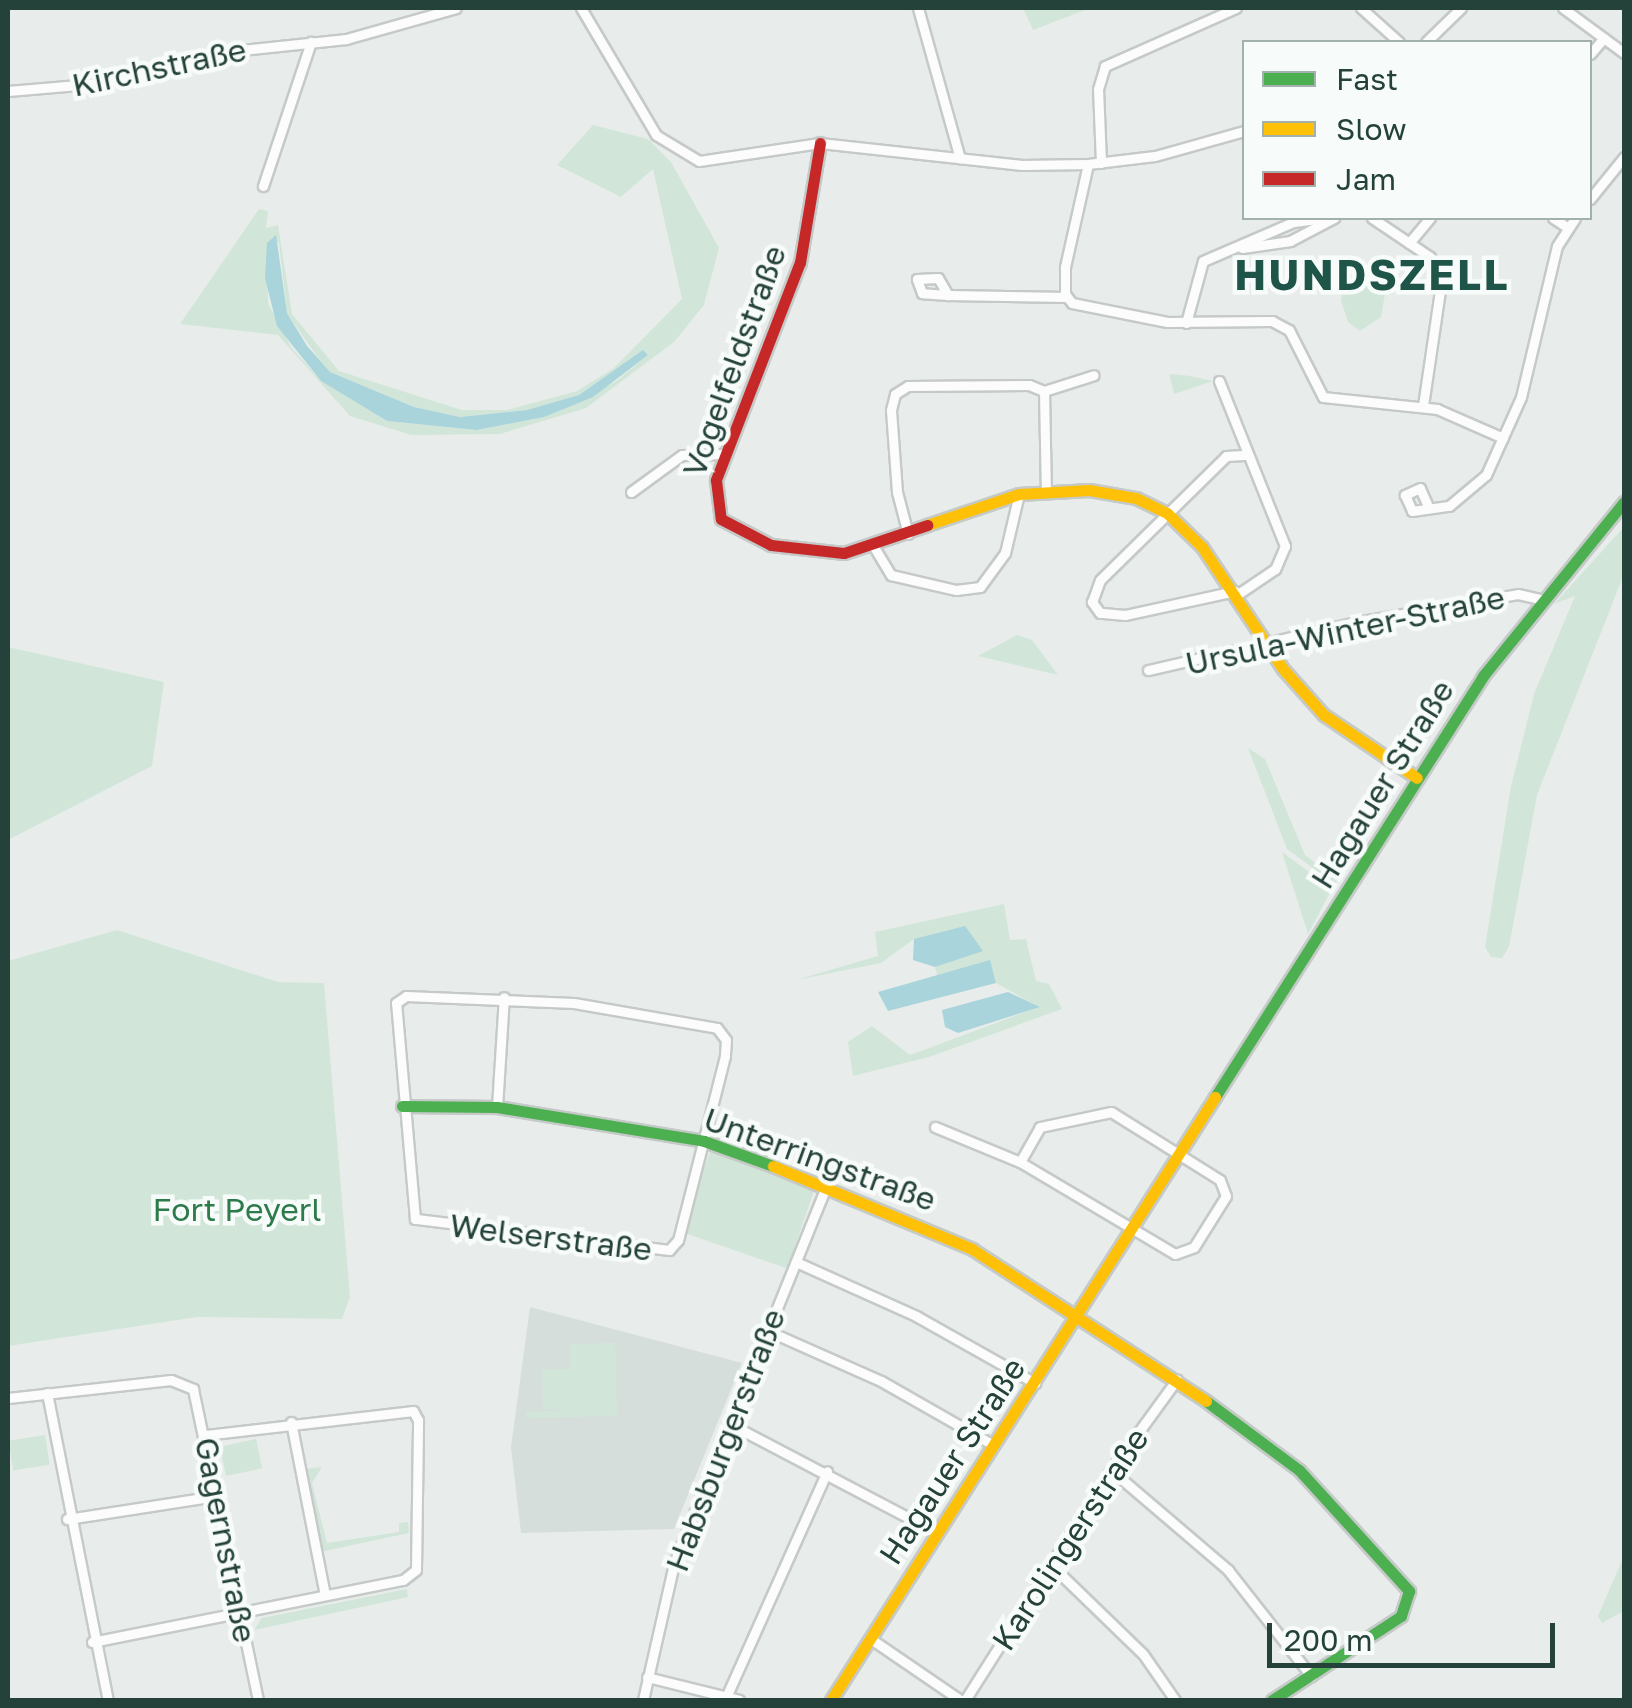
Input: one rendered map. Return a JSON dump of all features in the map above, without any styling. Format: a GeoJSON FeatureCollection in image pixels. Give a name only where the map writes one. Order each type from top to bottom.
{"type":"FeatureCollection","features":[{"type":"Feature","properties":{"kind":"street","name":"Kirchstraße"},"geometry":{"type":"LineString","coordinates":[[8,91],[90,84],[232,50],[366,34],[456,8]]}},
{"type":"Feature","properties":{"kind":"street"},"geometry":{"type":"LineString","coordinates":[[580,8],[647,123],[675,152],[726,161],[820,142],[960,158],[1088,164],[1242,131]]}},
{"type":"Feature","properties":{"kind":"street"},"geometry":{"type":"LineString","coordinates":[[918,8],[960,158]]}},
{"type":"Feature","properties":{"kind":"street"},"geometry":{"type":"LineString","coordinates":[[1102,163],[1098,89],[1105,66],[1236,8]]}},
{"type":"Feature","properties":{"kind":"street"},"geometry":{"type":"LineString","coordinates":[[1360,8],[1396,40]]}},
{"type":"Feature","properties":{"kind":"street"},"geometry":{"type":"LineString","coordinates":[[1428,40],[1461,8]]}},
{"type":"Feature","properties":{"kind":"street"},"geometry":{"type":"LineString","coordinates":[[1563,8],[1624,53]]}},
{"type":"Feature","properties":{"kind":"street"},"geometry":{"type":"LineString","coordinates":[[1592,52],[1604,38]]}},
{"type":"Feature","properties":{"kind":"street","name":"Kirchstraße"},"geometry":{"type":"LineString","coordinates":[[263,186],[311,42]]}},
{"type":"Feature","properties":{"kind":"street","name":"Vogelfeldstraße"},"geometry":{"type":"LineString","coordinates":[[820,142],[800,262],[723,454],[714,503],[735,530],[808,552],[874,547]]}},
{"type":"Feature","properties":{"kind":"street"},"geometry":{"type":"LineString","coordinates":[[1592,197],[1624,157]]}},
{"type":"Feature","properties":{"kind":"street"},"geometry":{"type":"LineString","coordinates":[[1066,297],[1065,266],[1088,164]]}},
{"type":"Feature","properties":{"kind":"street"},"geometry":{"type":"LineString","coordinates":[[1186,324],[1199,267],[1293,222],[1312,220]]}},
{"type":"Feature","properties":{"kind":"street"},"geometry":{"type":"LineString","coordinates":[[1240,248],[1290,241],[1327,220]]}},
{"type":"Feature","properties":{"kind":"street"},"geometry":{"type":"LineString","coordinates":[[1375,220],[1436,263],[1442,277],[1423,406]]}},
{"type":"Feature","properties":{"kind":"street"},"geometry":{"type":"LineString","coordinates":[[1409,243],[1428,220]]}},
{"type":"Feature","properties":{"kind":"street"},"geometry":{"type":"LineString","coordinates":[[1556,220],[1567,227]]}},
{"type":"Feature","properties":{"kind":"street"},"geometry":{"type":"LineString","coordinates":[[1427,504],[1449,506],[1473,491],[1503,438],[1536,354],[1557,246],[1572,220]]}},
{"type":"Feature","properties":{"kind":"street"},"geometry":{"type":"LineString","coordinates":[[948,296],[1066,297],[1078,305],[1186,324],[1280,324],[1323,397],[1423,406],[1503,438]]}},
{"type":"Feature","properties":{"kind":"street"},"geometry":{"type":"LineString","coordinates":[[908,534],[893,463],[894,394],[918,385],[1044,391],[1094,375]]}},
{"type":"Feature","properties":{"kind":"street"},"geometry":{"type":"LineString","coordinates":[[1218,381],[1286,546],[1276,568],[1237,593],[1150,612],[1095,610],[1092,596],[1100,580],[1226,456],[1248,455]]}},
{"type":"Feature","properties":{"kind":"street"},"geometry":{"type":"LineString","coordinates":[[1044,391],[1046,491]]}},
{"type":"Feature","properties":{"kind":"street"},"geometry":{"type":"LineString","coordinates":[[631,492],[682,455],[723,454]]}},
{"type":"Feature","properties":{"kind":"street"},"geometry":{"type":"LineString","coordinates":[[1020,494],[1005,553],[980,587],[956,590],[891,575],[874,547],[976,504],[1020,494],[1046,491],[1124,495],[1167,513],[1237,593],[1268,643],[1324,715],[1417,778]]}},
{"type":"Feature","properties":{"kind":"street","name":"Hagauer Straße"},"geometry":{"type":"LineString","coordinates":[[830,1700],[1183,1153],[1417,778],[1540,599],[1624,502]]}},
{"type":"Feature","properties":{"kind":"street","name":"Ursula-Winter-Straße"},"geometry":{"type":"LineString","coordinates":[[1148,670],[1518,594],[1540,599]]}},
{"type":"Feature","properties":{"kind":"street","name":"Welserstraße"},"geometry":{"type":"LineString","coordinates":[[504,998],[406,996],[396,1003],[412,1213],[419,1222],[652,1252],[669,1250],[678,1240],[704,1141]]}},
{"type":"Feature","properties":{"kind":"street"},"geometry":{"type":"LineString","coordinates":[[497,1107],[504,998],[717,1028],[726,1040],[725,1056],[704,1141]]}},
{"type":"Feature","properties":{"kind":"street","name":"Unterringstraße"},"geometry":{"type":"LineString","coordinates":[[402,1106],[497,1107],[704,1141],[827,1185],[972,1249],[1080,1314],[1178,1379],[1299,1470],[1398,1572],[1410,1602],[1400,1616],[1311,1676]]}},
{"type":"Feature","properties":{"kind":"street"},"geometry":{"type":"LineString","coordinates":[[935,1127],[1020,1162],[1175,1254],[1194,1247],[1226,1192],[1220,1180],[1183,1153],[1108,1112],[1040,1127],[1020,1162]]}},
{"type":"Feature","properties":{"kind":"street","name":"Habsburgerstraße"},"geometry":{"type":"LineString","coordinates":[[643,1700],[674,1563],[827,1185]]}},
{"type":"Feature","properties":{"kind":"street"},"geometry":{"type":"LineString","coordinates":[[796,1262],[916,1316],[1035,1384]]}},
{"type":"Feature","properties":{"kind":"street"},"geometry":{"type":"LineString","coordinates":[[766,1330],[881,1380],[993,1445]]}},
{"type":"Feature","properties":{"kind":"street","name":"Karolingerstraße"},"geometry":{"type":"LineString","coordinates":[[959,1700],[1111,1470],[1178,1379]]}},
{"type":"Feature","properties":{"kind":"street","name":"Gagernstraße"},"geometry":{"type":"LineString","coordinates":[[47,1393],[186,1383],[197,1396],[258,1700]]}},
{"type":"Feature","properties":{"kind":"street"},"geometry":{"type":"LineString","coordinates":[[8,1398],[47,1393],[67,1519],[108,1700]]}},
{"type":"Feature","properties":{"kind":"street"},"geometry":{"type":"LineString","coordinates":[[92,1642],[403,1580],[416,1570],[418,1420],[413,1412],[290,1422],[204,1435]]}},
{"type":"Feature","properties":{"kind":"street"},"geometry":{"type":"LineString","coordinates":[[290,1422],[325,1595]]}},
{"type":"Feature","properties":{"kind":"street"},"geometry":{"type":"LineString","coordinates":[[730,1424],[828,1471],[938,1533]]}},
{"type":"Feature","properties":{"kind":"street"},"geometry":{"type":"LineString","coordinates":[[1111,1470],[1228,1570],[1311,1676],[1272,1700]]}},
{"type":"Feature","properties":{"kind":"street"},"geometry":{"type":"LineString","coordinates":[[727,1695],[828,1471]]}},
{"type":"Feature","properties":{"kind":"street"},"geometry":{"type":"LineString","coordinates":[[67,1519],[216,1496]]}},
{"type":"Feature","properties":{"kind":"street"},"geometry":{"type":"LineString","coordinates":[[1050,1564],[1142,1654],[1175,1700]]}},
{"type":"Feature","properties":{"kind":"street"},"geometry":{"type":"LineString","coordinates":[[871,1640],[959,1700]]}},
{"type":"Feature","properties":{"kind":"street"},"geometry":{"type":"LineString","coordinates":[[647,1677],[739,1700]]}},
{"type":"Feature","properties":{"kind":"shaded area"},"geometry":{"type":"Polygon","coordinates":[[[530,1307],[742,1363],[674,1529],[521,1533],[511,1447],[530,1307]]]}},
{"type":"Feature","properties":{"kind":"green space"},"geometry":{"type":"Polygon","coordinates":[[[1023,8],[1090,8],[1033,30],[1023,8]]]}},
{"type":"Feature","properties":{"kind":"green space"},"geometry":{"type":"Polygon","coordinates":[[[593,125],[648,139],[671,162],[719,248],[704,305],[674,342],[586,408],[500,434],[411,435],[350,416],[278,335],[180,324],[259,209],[268,211],[266,228],[278,225],[292,314],[339,371],[462,410],[507,410],[577,391],[614,368],[682,299],[653,169],[621,197],[557,165],[593,125]],[[267,243],[268,303],[291,347],[321,381],[387,421],[477,430],[544,417],[615,382],[648,355],[643,351],[579,395],[528,410],[460,417],[414,407],[330,372],[320,361],[287,313],[279,243],[267,243]]]}},
{"type":"Feature","properties":{"kind":"green space"},"geometry":{"type":"Polygon","coordinates":[[[1357,275],[1382,280],[1385,294],[1381,317],[1360,331],[1348,322],[1341,300],[1344,279],[1357,275]]]}},
{"type":"Feature","properties":{"kind":"green space"},"geometry":{"type":"Polygon","coordinates":[[[1169,374],[1190,376],[1213,381],[1174,394],[1169,374]]]}},
{"type":"Feature","properties":{"kind":"green space"},"geometry":{"type":"Polygon","coordinates":[[[1624,527],[1624,574],[1537,795],[1509,947],[1502,958],[1491,957],[1485,947],[1511,786],[1534,694],[1575,596],[1554,604],[1624,527]]]}},
{"type":"Feature","properties":{"kind":"green space"},"geometry":{"type":"Polygon","coordinates":[[[1017,635],[1032,640],[1058,675],[978,656],[1017,635]]]}},
{"type":"Feature","properties":{"kind":"green space"},"geometry":{"type":"Polygon","coordinates":[[[8,647],[164,682],[152,766],[8,840],[8,647]]]}},
{"type":"Feature","properties":{"kind":"green space"},"geometry":{"type":"Polygon","coordinates":[[[1248,748],[1265,759],[1305,855],[1338,879],[1335,884],[1287,849],[1248,748]]]}},
{"type":"Feature","properties":{"kind":"green space"},"geometry":{"type":"Polygon","coordinates":[[[1282,852],[1332,889],[1308,934],[1282,852]]]}},
{"type":"Feature","properties":{"kind":"green space"},"geometry":{"type":"Polygon","coordinates":[[[1004,904],[1010,940],[1026,939],[1036,981],[1049,984],[1062,1009],[929,1057],[853,1076],[848,1042],[872,1026],[910,1055],[1039,1007],[996,983],[990,961],[938,978],[935,967],[982,950],[914,939],[881,963],[796,980],[878,956],[875,932],[1004,904]]]}},
{"type":"Feature","properties":{"kind":"green space","name":"Fort Peyerl"},"geometry":{"type":"Polygon","coordinates":[[[117,930],[278,982],[324,983],[350,1297],[342,1319],[197,1317],[8,1346],[8,961],[117,930]]]}},
{"type":"Feature","properties":{"kind":"green space"},"geometry":{"type":"Polygon","coordinates":[[[710,1152],[815,1188],[787,1269],[682,1232],[710,1152]]]}},
{"type":"Feature","properties":{"kind":"green space"},"geometry":{"type":"Polygon","coordinates":[[[615,1343],[617,1416],[526,1418],[526,1412],[571,1410],[543,1409],[542,1369],[570,1369],[570,1344],[615,1343]]]}},
{"type":"Feature","properties":{"kind":"green space"},"geometry":{"type":"Polygon","coordinates":[[[45,1435],[50,1465],[13,1470],[8,1441],[45,1435]]]}},
{"type":"Feature","properties":{"kind":"green space"},"geometry":{"type":"Polygon","coordinates":[[[256,1439],[262,1468],[226,1476],[220,1447],[256,1439]]]}},
{"type":"Feature","properties":{"kind":"green space"},"geometry":{"type":"Polygon","coordinates":[[[322,1467],[312,1483],[327,1543],[399,1532],[399,1523],[408,1522],[409,1533],[320,1552],[304,1469],[322,1467]]]}},
{"type":"Feature","properties":{"kind":"green space"},"geometry":{"type":"Polygon","coordinates":[[[1624,1556],[1624,1611],[1602,1623],[1598,1616],[1624,1556]]]}},
{"type":"Feature","properties":{"kind":"green space"},"geometry":{"type":"Polygon","coordinates":[[[407,1589],[408,1597],[254,1630],[262,1618],[407,1589]]]}},
{"type":"Feature","properties":{"kind":"water"},"geometry":{"type":"Polygon","coordinates":[[[276,235],[287,313],[307,346],[330,372],[414,407],[460,417],[527,410],[579,395],[643,350],[648,355],[593,397],[544,417],[477,430],[387,421],[321,381],[277,326],[265,278],[267,243],[276,235]]]}},
{"type":"Feature","properties":{"kind":"water"},"geometry":{"type":"Polygon","coordinates":[[[965,926],[983,951],[935,967],[913,960],[914,939],[965,926]]]}},
{"type":"Feature","properties":{"kind":"water"},"geometry":{"type":"Polygon","coordinates":[[[990,960],[996,983],[888,1011],[878,992],[990,960]]]}},
{"type":"Feature","properties":{"kind":"water"},"geometry":{"type":"Polygon","coordinates":[[[1008,992],[1040,1007],[958,1033],[945,1027],[942,1010],[1008,992]]]}},
{"type":"Feature","properties":{"kind":"traffic: fast"},"geometry":{"type":"LineString","coordinates":[[1215,1097],[1483,676],[1624,502]]}},
{"type":"Feature","properties":{"kind":"traffic: fast"},"geometry":{"type":"LineString","coordinates":[[402,1106],[497,1107],[704,1141],[773,1166]]}},
{"type":"Feature","properties":{"kind":"traffic: fast"},"geometry":{"type":"LineString","coordinates":[[1206,1401],[1299,1470],[1409,1591],[1401,1616],[1272,1700]]}},
{"type":"Feature","properties":{"kind":"traffic: slow"},"geometry":{"type":"LineString","coordinates":[[927,525],[1019,494],[1089,490],[1136,498],[1167,513],[1202,547],[1283,669],[1324,715],[1417,778]]}},
{"type":"Feature","properties":{"kind":"traffic: slow"},"geometry":{"type":"LineString","coordinates":[[831,1700],[1215,1097]]}},
{"type":"Feature","properties":{"kind":"traffic: slow"},"geometry":{"type":"LineString","coordinates":[[773,1166],[972,1249],[1206,1401]]}},
{"type":"Feature","properties":{"kind":"traffic: jam"},"geometry":{"type":"LineString","coordinates":[[820,143],[800,262],[716,480],[721,519],[771,545],[844,553],[927,525]]}},
{"type":"Feature","properties":{"kind":"district","name":"HUNDSZELL"},"geometry":{"type":"Point","coordinates":[1372,274]}}]}
